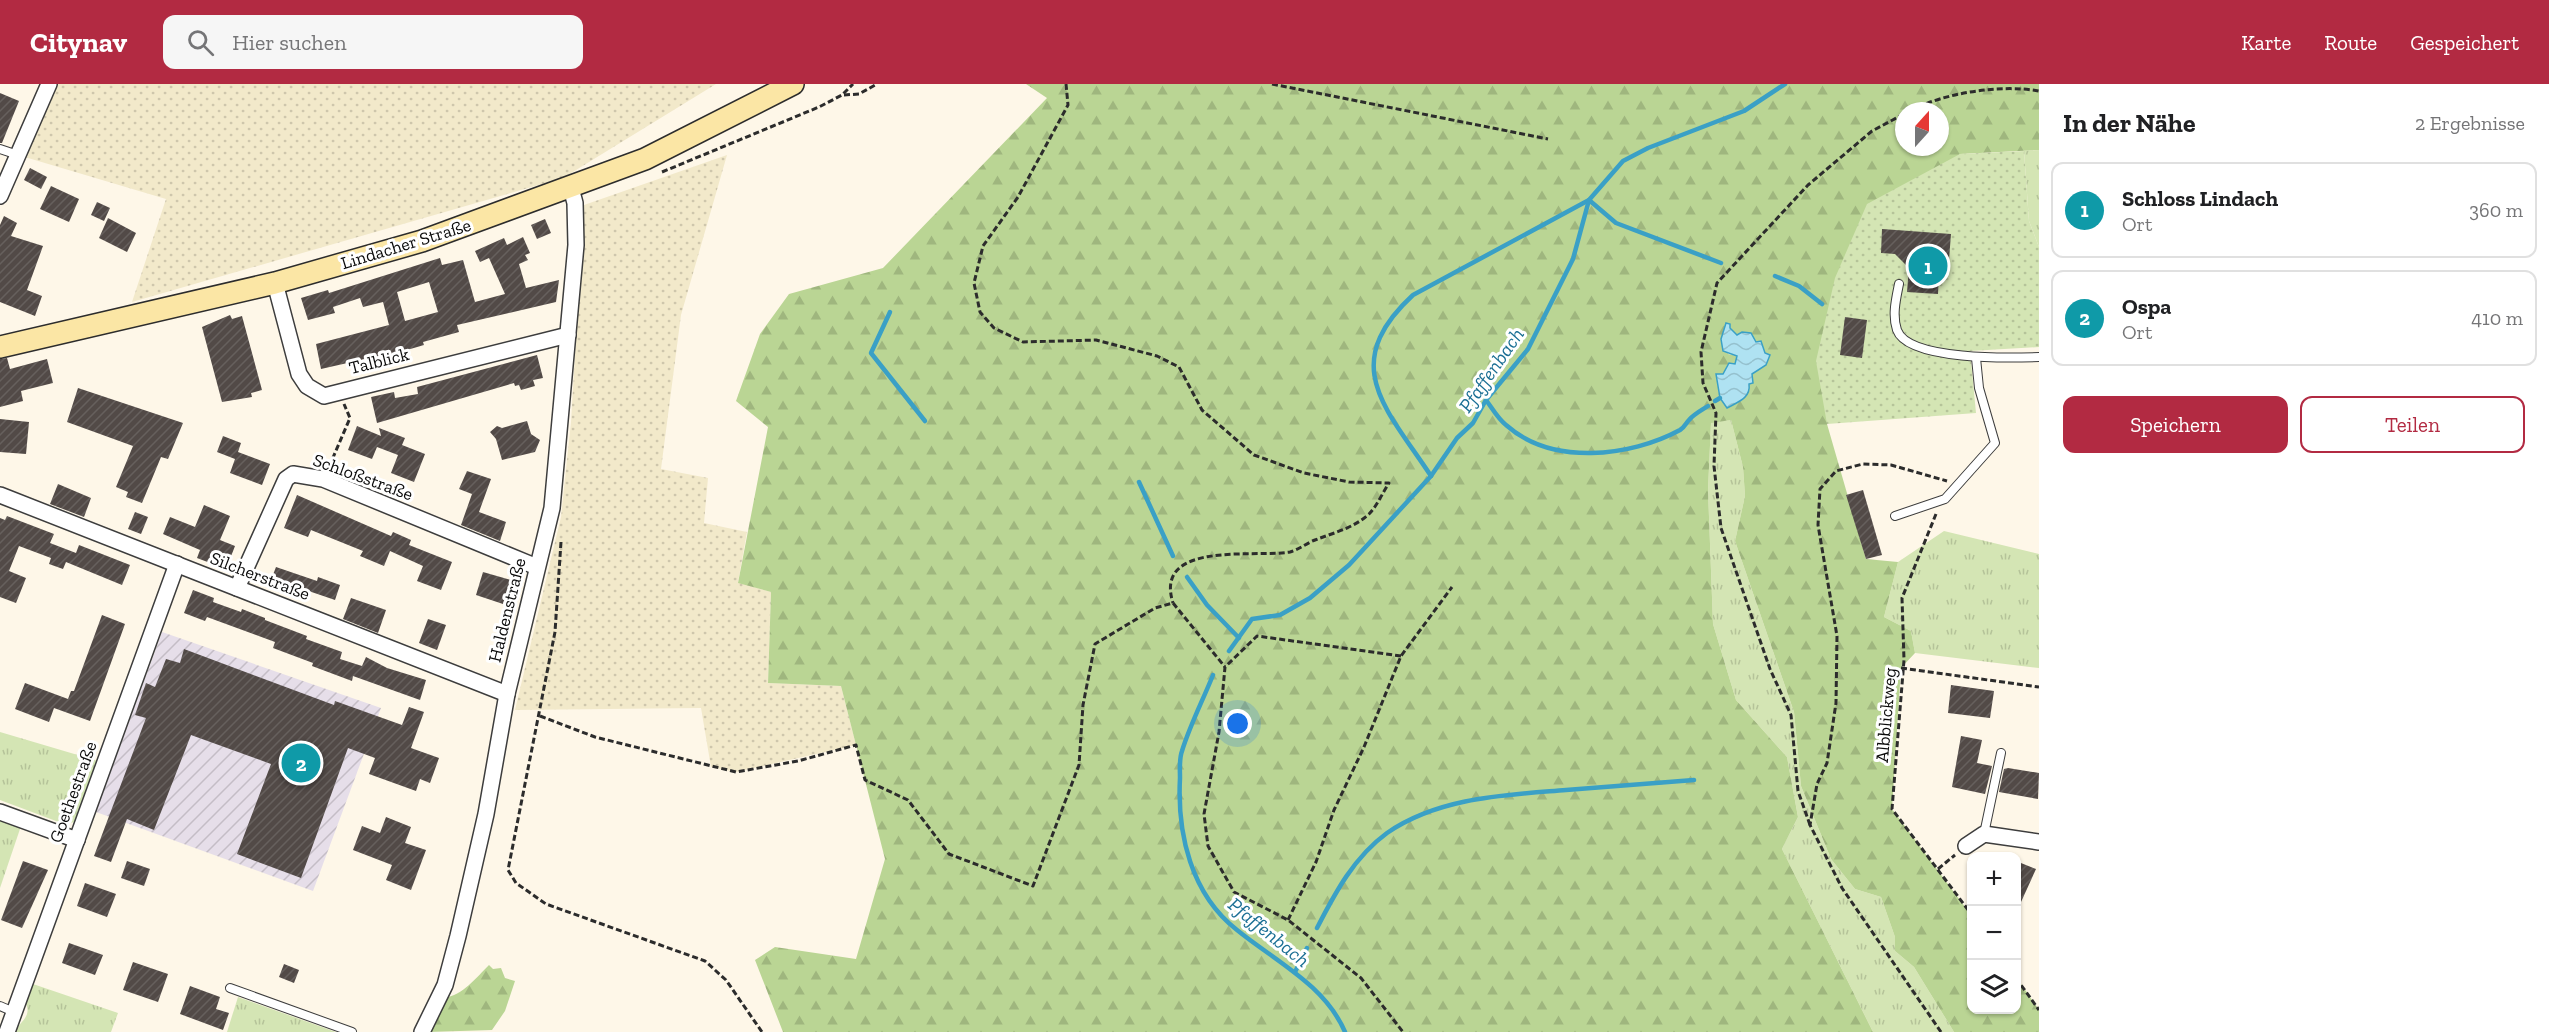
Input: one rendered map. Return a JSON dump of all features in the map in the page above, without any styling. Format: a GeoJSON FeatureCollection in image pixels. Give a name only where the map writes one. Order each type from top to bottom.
{"type":"FeatureCollection","features":[{"type":"Feature","properties":{"kind":"street"},"geometry":{"type":"LineString","coordinates":[[0,196],[49,84]]}},
{"type":"Feature","properties":{"kind":"street","name":"Lindacher Straße"},"geometry":{"type":"LineString","coordinates":[[0,347],[275,283],[422,241],[645,159],[793,84]]}},
{"type":"Feature","properties":{"kind":"street","name":"Haldenstraße"},"geometry":{"type":"LineString","coordinates":[[422,1032],[446,985],[486,814],[507,694],[552,508],[576,245],[575,203],[571,188]]}},
{"type":"Feature","properties":{"kind":"street","name":"Talblick"},"geometry":{"type":"LineString","coordinates":[[275,283],[298,374],[307,386],[324,396],[568,335]]}},
{"type":"Feature","properties":{"kind":"street","name":"Schloßstraße"},"geometry":{"type":"LineString","coordinates":[[237,588],[286,479],[293,474],[323,479],[537,567]]}},
{"type":"Feature","properties":{"kind":"street","name":"Silcherstraße"},"geometry":{"type":"LineString","coordinates":[[0,495],[507,694]]}},
{"type":"Feature","properties":{"kind":"street","name":"Goethestraße"},"geometry":{"type":"LineString","coordinates":[[7,1032],[7,1009],[77,840],[177,564]]}},
{"type":"Feature","properties":{"kind":"street"},"geometry":{"type":"LineString","coordinates":[[0,812],[77,840]]}},
{"type":"Feature","properties":{"kind":"street"},"geometry":{"type":"LineString","coordinates":[[1966,846],[1984,834],[2039,842]]}},
{"type":"Feature","properties":{"kind":"lane"},"geometry":{"type":"LineString","coordinates":[[0,149],[18,155]]}},
{"type":"Feature","properties":{"kind":"lane"},"geometry":{"type":"LineString","coordinates":[[1899,284],[1894,311],[1897,331],[1902,337],[1924,348],[1976,358],[2039,357]]}},
{"type":"Feature","properties":{"kind":"lane"},"geometry":{"type":"LineString","coordinates":[[1895,516],[1945,499],[1995,443],[1979,388],[1976,358]]}},
{"type":"Feature","properties":{"kind":"lane"},"geometry":{"type":"LineString","coordinates":[[1984,834],[2001,753]]}},
{"type":"Feature","properties":{"kind":"lane"},"geometry":{"type":"LineString","coordinates":[[230,988],[352,1032]]}},
{"type":"Feature","properties":{"kind":"path"},"geometry":{"type":"LineString","coordinates":[[842,95],[853,84]]}},
{"type":"Feature","properties":{"kind":"path"},"geometry":{"type":"LineString","coordinates":[[651,176],[842,95],[859,94],[877,84]]}},
{"type":"Feature","properties":{"kind":"path"},"geometry":{"type":"LineString","coordinates":[[1066,84],[1068,105],[1018,197],[983,246],[974,283],[980,312],[994,328],[1023,342],[1096,340],[1157,356],[1179,367],[1202,410],[1254,455],[1304,472],[1349,482],[1389,483],[1369,514],[1345,529],[1291,552],[1208,555],[1185,564],[1174,572],[1168,589],[1173,603],[1225,667]]}},
{"type":"Feature","properties":{"kind":"path"},"geometry":{"type":"LineString","coordinates":[[1272,84],[1548,140]]}},
{"type":"Feature","properties":{"kind":"path"},"geometry":{"type":"LineString","coordinates":[[1932,102],[1984,88],[2039,92]]}},
{"type":"Feature","properties":{"kind":"path"},"geometry":{"type":"LineString","coordinates":[[1895,119],[1872,131],[1808,185],[1717,283],[1701,352],[1704,383],[1716,413],[1714,466],[1721,528],[1770,669],[1791,715],[1798,791],[1810,825],[1842,888],[1941,1032]]}},
{"type":"Feature","properties":{"kind":"path"},"geometry":{"type":"LineString","coordinates":[[323,479],[350,417],[339,391]]}},
{"type":"Feature","properties":{"kind":"path"},"geometry":{"type":"LineString","coordinates":[[1810,825],[1817,784],[1827,763],[1836,703],[1837,636],[1818,525],[1820,489],[1836,471],[1863,464],[1891,465],[1923,472],[1959,486]]}},
{"type":"Feature","properties":{"kind":"path","name":"Albblickweg"},"geometry":{"type":"LineString","coordinates":[[1945,499],[1931,526],[1902,598],[1904,660],[1892,808],[1967,909]]}},
{"type":"Feature","properties":{"kind":"path"},"geometry":{"type":"LineString","coordinates":[[561,536],[555,632],[508,870],[516,883],[546,904],[705,961],[726,980],[762,1032]]}},
{"type":"Feature","properties":{"kind":"path"},"geometry":{"type":"LineString","coordinates":[[1288,920],[1316,862],[1334,810],[1364,747],[1401,656],[1452,587]]}},
{"type":"Feature","properties":{"kind":"path"},"geometry":{"type":"LineString","coordinates":[[540,716],[604,740],[736,772],[798,761],[856,745],[865,780],[908,800],[949,854],[1033,886],[1079,765],[1083,705],[1095,644],[1155,608],[1173,603]]}},
{"type":"Feature","properties":{"kind":"path"},"geometry":{"type":"LineString","coordinates":[[1401,656],[1257,636],[1225,667],[1219,732],[1204,814],[1208,846],[1233,892],[1288,920],[1361,978],[1403,1032]]}},
{"type":"Feature","properties":{"kind":"path"},"geometry":{"type":"LineString","coordinates":[[1902,668],[2039,687]]}},
{"type":"Feature","properties":{"kind":"path"},"geometry":{"type":"LineString","coordinates":[[1938,869],[1966,846]]}},
{"type":"Feature","properties":{"kind":"path"},"geometry":{"type":"LineString","coordinates":[[2021,985],[2039,1010]]}},
{"type":"Feature","properties":{"kind":"shaded area"},"geometry":{"type":"Polygon","coordinates":[[[49,84],[716,84],[563,178],[132,302],[166,199],[18,155],[49,84]]]}},
{"type":"Feature","properties":{"kind":"shaded area"},"geometry":{"type":"Polygon","coordinates":[[[727,155],[681,315],[661,469],[708,478],[704,523],[747,532],[738,582],[771,592],[768,683],[841,686],[856,745],[736,772],[711,767],[701,708],[515,710],[561,517],[571,422],[584,205],[727,155]]]}},
{"type":"Feature","properties":{"kind":"shaded area"},"geometry":{"type":"Polygon","coordinates":[[[162,632],[381,708],[313,891],[96,812],[162,632]]]}},
{"type":"Feature","properties":{"kind":"green space"},"geometry":{"type":"Polygon","coordinates":[[[1026,84],[2039,84],[2039,150],[1960,154],[1827,424],[1866,559],[1898,562],[1884,617],[1911,631],[1915,653],[1901,668],[1892,809],[1967,910],[1967,1014],[2021,1014],[2021,984],[2039,1010],[2039,1032],[1954,1032],[1914,967],[1895,951],[1895,937],[1881,897],[1855,889],[1831,859],[1801,786],[1794,712],[1735,541],[1745,496],[1743,467],[1731,420],[1711,423],[1708,490],[1713,624],[1736,700],[1787,757],[1798,817],[1782,849],[1873,1032],[783,1032],[755,960],[775,947],[856,959],[885,859],[841,686],[768,683],[771,592],[738,583],[768,427],[736,401],[760,334],[789,294],[883,268],[1047,98],[1026,84]],[[1726,323],[1728,354],[1737,356],[1735,364],[1729,363],[1723,374],[1716,374],[1720,398],[1725,405],[1749,384],[1752,374],[1766,365],[1764,352],[1758,343],[1749,337],[1737,335],[1726,323]]]}},
{"type":"Feature","properties":{"kind":"green space"},"geometry":{"type":"Polygon","coordinates":[[[2039,150],[2039,247],[2029,221],[2024,151],[2039,150]]]}},
{"type":"Feature","properties":{"kind":"green space"},"geometry":{"type":"Polygon","coordinates":[[[2024,151],[2029,221],[2039,247],[2039,347],[1970,351],[1976,413],[1827,424],[1816,361],[1835,278],[1867,204],[1960,154],[2024,151]]]}},
{"type":"Feature","properties":{"kind":"green space"},"geometry":{"type":"Polygon","coordinates":[[[1731,420],[1743,467],[1745,496],[1735,541],[1794,712],[1801,786],[1831,859],[1855,889],[1881,897],[1895,937],[1895,951],[1914,967],[1954,1032],[1873,1032],[1782,849],[1798,817],[1787,757],[1736,700],[1713,624],[1708,490],[1711,422],[1731,420]]]}},
{"type":"Feature","properties":{"kind":"green space"},"geometry":{"type":"Polygon","coordinates":[[[1944,531],[2039,554],[2039,668],[1915,653],[1911,631],[1884,617],[1898,562],[1944,531]]]}},
{"type":"Feature","properties":{"kind":"green space"},"geometry":{"type":"Polygon","coordinates":[[[0,732],[98,761],[75,822],[64,824],[0,800],[0,732]]]}},
{"type":"Feature","properties":{"kind":"green space"},"geometry":{"type":"Polygon","coordinates":[[[0,819],[21,826],[0,888],[0,819]]]}},
{"type":"Feature","properties":{"kind":"green space"},"geometry":{"type":"Polygon","coordinates":[[[489,965],[493,969],[501,968],[505,978],[515,981],[505,1011],[492,1030],[428,1032],[444,998],[463,990],[489,965]]]}},
{"type":"Feature","properties":{"kind":"green space"},"geometry":{"type":"Polygon","coordinates":[[[33,984],[118,1013],[111,1032],[15,1032],[26,1016],[26,1004],[33,984]]]}},
{"type":"Feature","properties":{"kind":"green space"},"geometry":{"type":"Polygon","coordinates":[[[238,997],[336,1032],[227,1032],[238,997]]]}},
{"type":"Feature","properties":{"kind":"water"},"geometry":{"type":"Polygon","coordinates":[[[1726,323],[1730,324],[1730,328],[1737,335],[1742,332],[1751,333],[1756,342],[1761,341],[1765,353],[1770,355],[1766,365],[1752,374],[1753,383],[1749,384],[1746,396],[1727,408],[1720,398],[1716,374],[1723,374],[1729,363],[1735,364],[1737,356],[1723,351],[1721,339],[1726,323]]]}},
{"type":"Feature","properties":{"kind":"building"},"geometry":{"type":"Polygon","coordinates":[[[0,93],[19,101],[2,143],[0,143],[0,93]]]}},
{"type":"Feature","properties":{"kind":"building"},"geometry":{"type":"Polygon","coordinates":[[[30,168],[47,177],[41,189],[24,180],[30,168]]]}},
{"type":"Feature","properties":{"kind":"building"},"geometry":{"type":"Polygon","coordinates":[[[51,186],[79,199],[69,222],[40,209],[51,186]]]}},
{"type":"Feature","properties":{"kind":"building"},"geometry":{"type":"Polygon","coordinates":[[[97,202],[110,208],[104,221],[91,215],[97,202]]]}},
{"type":"Feature","properties":{"kind":"building"},"geometry":{"type":"Polygon","coordinates":[[[4,216],[17,223],[11,236],[43,246],[27,290],[42,296],[35,316],[0,302],[0,225],[4,216]]]}},
{"type":"Feature","properties":{"kind":"building"},"geometry":{"type":"Polygon","coordinates":[[[108,218],[136,233],[127,252],[99,238],[108,218]]]}},
{"type":"Feature","properties":{"kind":"building"},"geometry":{"type":"Polygon","coordinates":[[[545,219],[551,233],[537,239],[531,225],[545,219]]]}},
{"type":"Feature","properties":{"kind":"building"},"geometry":{"type":"Polygon","coordinates":[[[1882,229],[1951,234],[1948,273],[1939,272],[1938,294],[1907,292],[1909,268],[1895,254],[1881,253],[1882,229]]]}},
{"type":"Feature","properties":{"kind":"building"},"geometry":{"type":"Polygon","coordinates":[[[523,237],[530,253],[525,255],[528,260],[519,264],[526,288],[559,280],[556,302],[457,325],[459,332],[366,362],[365,359],[321,369],[316,344],[389,325],[383,302],[363,307],[360,298],[333,307],[335,313],[308,320],[301,298],[328,290],[329,293],[440,258],[442,265],[463,260],[475,302],[505,294],[489,258],[480,262],[475,251],[504,238],[507,245],[523,237]],[[429,282],[397,292],[405,321],[438,312],[429,282]]]}},
{"type":"Feature","properties":{"kind":"building"},"geometry":{"type":"Polygon","coordinates":[[[230,315],[232,319],[242,316],[262,390],[251,393],[252,397],[222,402],[202,327],[230,315]]]}},
{"type":"Feature","properties":{"kind":"building"},"geometry":{"type":"Polygon","coordinates":[[[1845,317],[1867,320],[1862,358],[1840,355],[1845,317]]]}},
{"type":"Feature","properties":{"kind":"building"},"geometry":{"type":"Polygon","coordinates":[[[537,355],[543,378],[533,380],[535,386],[521,390],[519,385],[515,386],[514,383],[377,423],[371,397],[394,392],[395,398],[418,394],[417,387],[537,355]]]}},
{"type":"Feature","properties":{"kind":"building"},"geometry":{"type":"Polygon","coordinates":[[[7,358],[10,369],[47,359],[53,383],[21,391],[23,401],[0,407],[0,359],[7,358]]]}},
{"type":"Feature","properties":{"kind":"building"},"geometry":{"type":"Polygon","coordinates":[[[78,388],[183,423],[168,459],[161,457],[142,503],[126,497],[128,492],[116,487],[133,446],[67,422],[78,388]]]}},
{"type":"Feature","properties":{"kind":"building"},"geometry":{"type":"Polygon","coordinates":[[[0,419],[29,422],[26,454],[0,452],[0,419]]]}},
{"type":"Feature","properties":{"kind":"building"},"geometry":{"type":"Polygon","coordinates":[[[527,421],[531,434],[540,440],[535,452],[502,460],[496,439],[490,432],[497,426],[502,428],[527,421]]]}},
{"type":"Feature","properties":{"kind":"building"},"geometry":{"type":"Polygon","coordinates":[[[357,426],[381,436],[379,428],[405,438],[402,445],[425,454],[414,482],[391,473],[398,455],[377,447],[372,459],[348,450],[357,426]]]}},
{"type":"Feature","properties":{"kind":"building"},"geometry":{"type":"Polygon","coordinates":[[[223,436],[241,443],[238,452],[270,464],[262,485],[230,473],[235,459],[217,452],[223,436]]]}},
{"type":"Feature","properties":{"kind":"building"},"geometry":{"type":"Polygon","coordinates":[[[467,471],[491,479],[479,512],[506,522],[500,541],[461,525],[472,494],[459,489],[467,471]]]}},
{"type":"Feature","properties":{"kind":"building"},"geometry":{"type":"Polygon","coordinates":[[[58,484],[91,498],[84,517],[50,504],[58,484]]]}},
{"type":"Feature","properties":{"kind":"building"},"geometry":{"type":"Polygon","coordinates":[[[1863,490],[1882,555],[1866,559],[1846,495],[1863,490]]]}},
{"type":"Feature","properties":{"kind":"building"},"geometry":{"type":"Polygon","coordinates":[[[297,495],[391,536],[393,532],[411,540],[409,545],[452,562],[441,590],[417,581],[423,566],[390,551],[384,566],[360,556],[363,551],[311,530],[308,537],[284,528],[297,495]]]}},
{"type":"Feature","properties":{"kind":"building"},"geometry":{"type":"Polygon","coordinates":[[[204,505],[230,516],[220,540],[235,546],[230,559],[221,556],[218,566],[197,558],[200,550],[163,534],[170,517],[195,527],[204,505]]]}},
{"type":"Feature","properties":{"kind":"building"},"geometry":{"type":"Polygon","coordinates":[[[135,512],[148,517],[141,534],[128,529],[135,512]]]}},
{"type":"Feature","properties":{"kind":"building"},"geometry":{"type":"Polygon","coordinates":[[[7,516],[54,534],[50,543],[76,553],[79,545],[130,565],[122,585],[66,562],[63,569],[49,564],[51,558],[19,546],[9,571],[26,578],[16,603],[0,597],[0,518],[5,520],[7,516]]]}},
{"type":"Feature","properties":{"kind":"building"},"geometry":{"type":"Polygon","coordinates":[[[276,567],[317,581],[318,577],[340,585],[335,600],[294,586],[291,593],[269,585],[276,567]]]}},
{"type":"Feature","properties":{"kind":"building"},"geometry":{"type":"Polygon","coordinates":[[[483,572],[511,580],[503,604],[476,595],[483,572]]]}},
{"type":"Feature","properties":{"kind":"building"},"geometry":{"type":"Polygon","coordinates":[[[193,590],[214,598],[213,602],[241,612],[242,609],[307,636],[306,639],[342,652],[340,659],[362,666],[366,657],[387,668],[426,680],[420,700],[353,676],[352,681],[273,648],[275,642],[207,617],[205,621],[184,613],[193,590]]]}},
{"type":"Feature","properties":{"kind":"building"},"geometry":{"type":"Polygon","coordinates":[[[351,598],[386,610],[378,633],[343,619],[351,598]]]}},
{"type":"Feature","properties":{"kind":"building"},"geometry":{"type":"Polygon","coordinates":[[[102,615],[125,624],[90,721],[54,708],[49,722],[15,709],[25,683],[68,699],[71,691],[74,691],[102,615]]]}},
{"type":"Feature","properties":{"kind":"building"},"geometry":{"type":"Polygon","coordinates":[[[428,619],[446,625],[437,650],[419,643],[428,619]]]}},
{"type":"Feature","properties":{"kind":"building"},"geometry":{"type":"Polygon","coordinates":[[[184,649],[334,705],[335,701],[402,725],[409,707],[424,712],[411,748],[439,758],[430,783],[420,779],[416,791],[369,774],[375,758],[348,748],[301,878],[237,854],[271,764],[191,735],[154,830],[127,819],[111,862],[94,856],[146,718],[135,715],[146,683],[155,687],[166,659],[180,663],[184,649]]]}},
{"type":"Feature","properties":{"kind":"building"},"geometry":{"type":"Polygon","coordinates":[[[1951,685],[1994,691],[1990,718],[1948,713],[1951,685]]]}},
{"type":"Feature","properties":{"kind":"building"},"geometry":{"type":"Polygon","coordinates":[[[1961,736],[1982,740],[1977,763],[1992,766],[1985,794],[1952,787],[1961,736]]]}},
{"type":"Feature","properties":{"kind":"building"},"geometry":{"type":"Polygon","coordinates":[[[2004,769],[2039,773],[2038,799],[1999,792],[2004,769]]]}},
{"type":"Feature","properties":{"kind":"building"},"geometry":{"type":"Polygon","coordinates":[[[386,817],[411,827],[405,843],[426,850],[411,890],[386,880],[392,865],[353,850],[362,826],[380,833],[386,817]]]}},
{"type":"Feature","properties":{"kind":"building"},"geometry":{"type":"Polygon","coordinates":[[[23,861],[48,870],[22,928],[1,920],[23,861]]]}},
{"type":"Feature","properties":{"kind":"building"},"geometry":{"type":"Polygon","coordinates":[[[127,861],[150,869],[144,886],[121,878],[127,861]]]}},
{"type":"Feature","properties":{"kind":"building"},"geometry":{"type":"Polygon","coordinates":[[[2021,863],[2036,869],[2021,902],[2021,863]]]}},
{"type":"Feature","properties":{"kind":"building"},"geometry":{"type":"Polygon","coordinates":[[[85,883],[116,894],[107,917],[77,906],[85,883]]]}},
{"type":"Feature","properties":{"kind":"building"},"geometry":{"type":"Polygon","coordinates":[[[69,943],[103,955],[95,975],[62,963],[69,943]]]}},
{"type":"Feature","properties":{"kind":"building"},"geometry":{"type":"Polygon","coordinates":[[[133,962],[168,974],[158,1002],[123,990],[133,962]]]}},
{"type":"Feature","properties":{"kind":"building"},"geometry":{"type":"Polygon","coordinates":[[[284,964],[299,970],[294,983],[279,977],[284,964]]]}},
{"type":"Feature","properties":{"kind":"building"},"geometry":{"type":"Polygon","coordinates":[[[190,986],[220,997],[216,1009],[229,1013],[223,1030],[180,1014],[190,986]]]}},
{"type":"Feature","properties":{"kind":"waterway","name":"Pfaffenbach"},"geometry":{"type":"LineString","coordinates":[[1229,651],[1252,619],[1280,615],[1310,598],[1349,565],[1431,476],[1457,438],[1473,423],[1486,400],[1528,349],[1573,259],[1589,200],[1623,161],[1648,148],[1744,111],[1785,84]]}},
{"type":"Feature","properties":{"kind":"waterway"},"geometry":{"type":"LineString","coordinates":[[1431,476],[1386,408],[1377,387],[1374,365],[1378,343],[1390,320],[1413,295],[1589,200],[1616,223],[1721,263]]}},
{"type":"Feature","properties":{"kind":"waterway"},"geometry":{"type":"LineString","coordinates":[[1775,276],[1799,286],[1822,304]]}},
{"type":"Feature","properties":{"kind":"waterway"},"geometry":{"type":"LineString","coordinates":[[890,312],[871,353],[925,421]]}},
{"type":"Feature","properties":{"kind":"waterway"},"geometry":{"type":"LineString","coordinates":[[1715,401],[1720,398]]}},
{"type":"Feature","properties":{"kind":"waterway"},"geometry":{"type":"LineString","coordinates":[[1486,400],[1503,423],[1525,438],[1546,447],[1568,452],[1592,453],[1615,451],[1660,439],[1682,429],[1693,416],[1708,406]]}},
{"type":"Feature","properties":{"kind":"waterway"},"geometry":{"type":"LineString","coordinates":[[1139,482],[1173,556]]}},
{"type":"Feature","properties":{"kind":"waterway"},"geometry":{"type":"LineString","coordinates":[[1187,577],[1207,605],[1239,638]]}},
{"type":"Feature","properties":{"kind":"waterway","name":"Pfaffenbach"},"geometry":{"type":"LineString","coordinates":[[1213,675],[1180,757],[1181,820],[1190,862],[1208,899],[1221,915],[1237,930],[1312,987],[1336,1015],[1345,1032]]}},
{"type":"Feature","properties":{"kind":"waterway"},"geometry":{"type":"LineString","coordinates":[[1317,928],[1338,889],[1365,853],[1387,833],[1428,812],[1497,796],[1694,780]]}},
{"type":"Feature","properties":{"kind":"waterway"},"geometry":{"type":"LineString","coordinates":[[1295,972],[1307,948]]}},
{"type":"Feature","properties":{"kind":"place","name":"Schloss Lindach"},"geometry":{"type":"Point","coordinates":[1928,266]}},
{"type":"Feature","properties":{"kind":"place","name":"Ospa"},"geometry":{"type":"Point","coordinates":[301,763]}}]}
